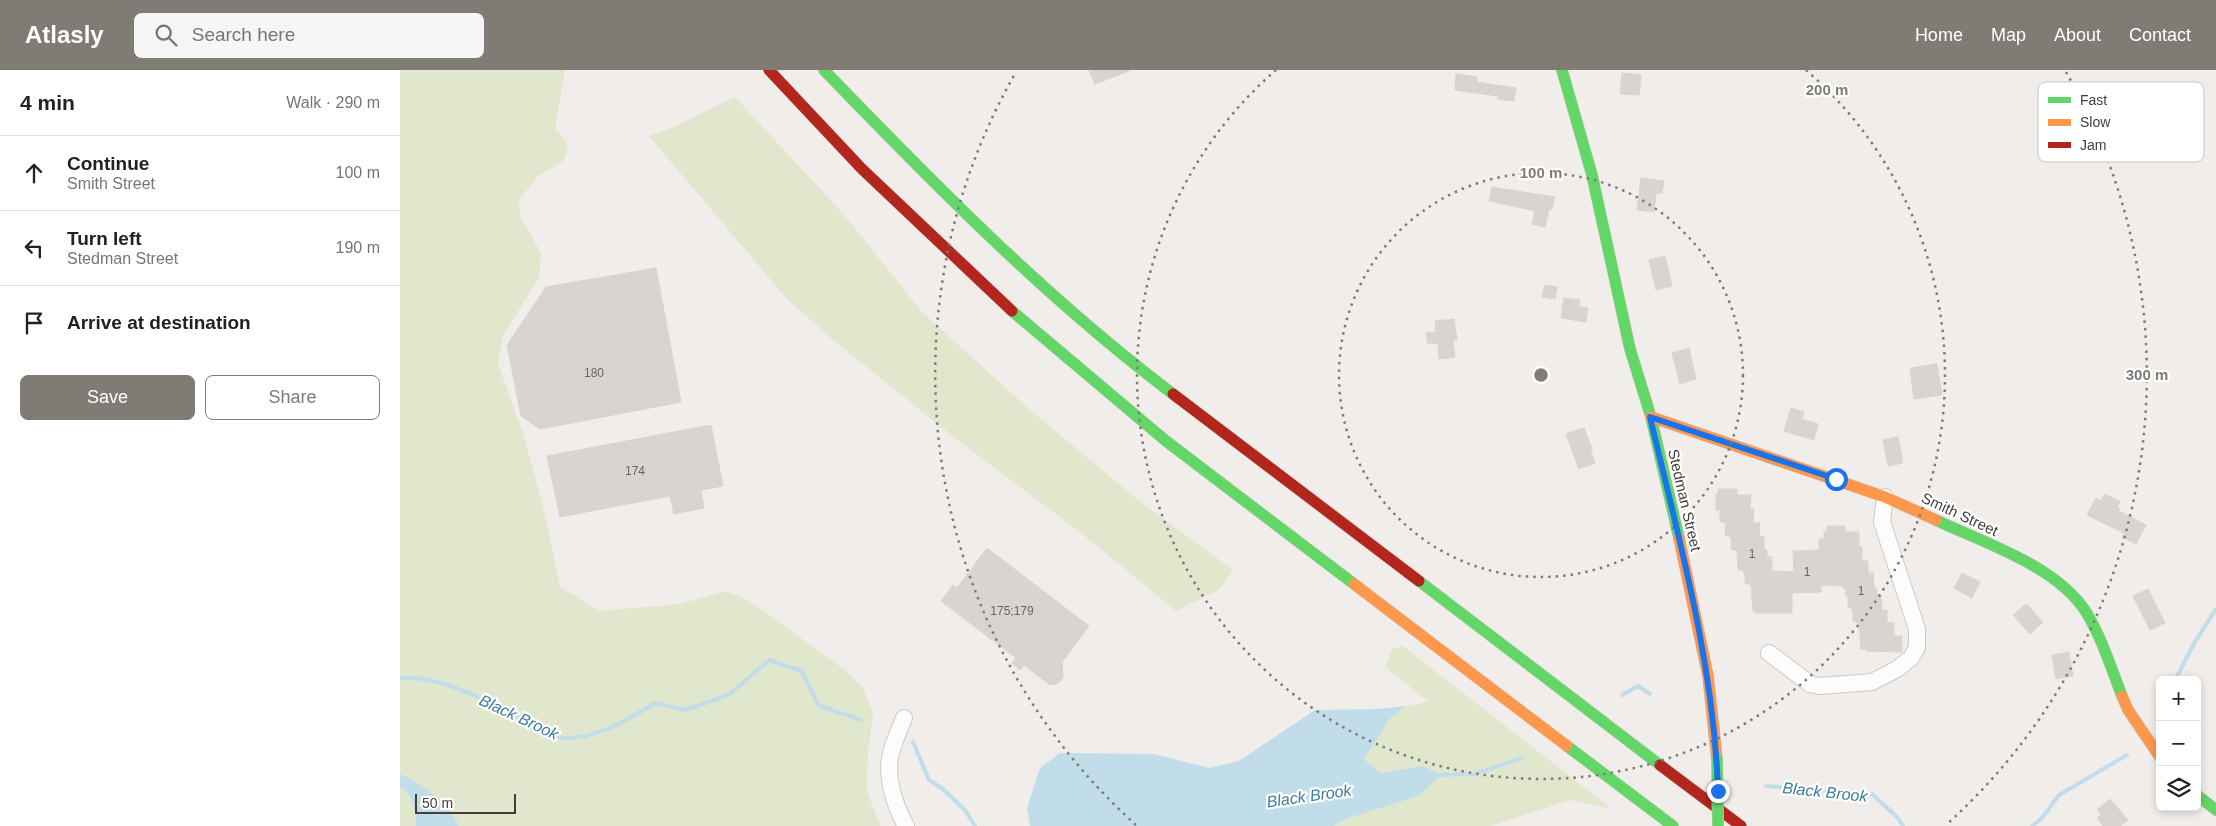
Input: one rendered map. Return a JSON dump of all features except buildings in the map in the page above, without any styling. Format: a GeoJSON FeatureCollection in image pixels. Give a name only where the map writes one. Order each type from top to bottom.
{"type":"FeatureCollection","features":[{"type":"Feature","properties":{"kind":"main road"},"geometry":{"type":"LineString","coordinates":[[769,70],[909,216],[1009,309],[1083,373],[1182,453],[1673,826]]}},
{"type":"Feature","properties":{"kind":"main road"},"geometry":{"type":"LineString","coordinates":[[824,70],[926,176],[1032,278],[1144,372],[1740,826]]}},
{"type":"Feature","properties":{"kind":"main road","name":"Stedman Street"},"geometry":{"type":"LineString","coordinates":[[1562,70],[1592,175],[1630,349],[1650,417],[1702,646],[1710,694],[1717,758],[1718,826]]}},
{"type":"Feature","properties":{"kind":"main road","name":"Smith Street"},"geometry":{"type":"LineString","coordinates":[[1650,417],[1886,497],[2037,567],[2071,592],[2086,612],[2098,635],[2128,710],[2156,751]]}},
{"type":"Feature","properties":{"kind":"main road"},"geometry":{"type":"LineString","coordinates":[[2201,798],[2216,810]]}},
{"type":"Feature","properties":{"kind":"street"},"geometry":{"type":"LineString","coordinates":[[1769,653],[1810,684],[1819,686],[1872,682],[1897,669],[1911,658],[1917,648],[1917,629],[1882,522],[1886,497]]}},
{"type":"Feature","properties":{"kind":"street"},"geometry":{"type":"LineString","coordinates":[[904,718],[890,759],[892,792],[898,812],[906,826]]}},
{"type":"Feature","properties":{"kind":"green space"},"geometry":{"type":"Polygon","coordinates":[[[400,70],[565,70],[555,129],[566,141],[568,151],[562,162],[538,176],[519,200],[521,218],[541,253],[539,278],[503,335],[498,364],[523,433],[545,514],[560,587],[600,611],[680,604],[725,591],[748,600],[845,670],[863,688],[873,714],[868,751],[867,783],[868,794],[880,826],[400,826],[400,70]]]}},
{"type":"Feature","properties":{"kind":"green space"},"geometry":{"type":"Polygon","coordinates":[[[735,97],[845,216],[922,312],[1030,410],[1138,500],[1233,570],[1220,589],[1176,611],[1085,536],[951,435],[832,339],[787,299],[649,136],[676,126],[735,97]]]}},
{"type":"Feature","properties":{"kind":"green space"},"geometry":{"type":"Polygon","coordinates":[[[1403,646],[1612,809],[1570,800],[1491,826],[1333,826],[1351,817],[1423,766],[1380,773],[1364,759],[1390,719],[1405,706],[1429,702],[1385,667],[1392,649],[1403,646]]]}},
{"type":"Feature","properties":{"kind":"water"},"geometry":{"type":"Polygon","coordinates":[[[1405,706],[1390,719],[1364,759],[1380,773],[1423,766],[1440,775],[1419,796],[1351,817],[1333,826],[1030,826],[1027,808],[1040,768],[1060,753],[1154,754],[1209,768],[1239,761],[1315,710],[1377,709],[1405,706]]]}},
{"type":"Feature","properties":{"kind":"water"},"geometry":{"type":"Polygon","coordinates":[[[400,774],[417,783],[442,802],[459,826],[416,826],[416,815],[411,798],[400,787],[400,774]]]}},
{"type":"Feature","properties":{"kind":"waterway","name":"Black Brook"},"geometry":{"type":"LineString","coordinates":[[2177,676],[2196,640],[2216,609]]}},
{"type":"Feature","properties":{"kind":"waterway","name":"Black Brook"},"geometry":{"type":"LineString","coordinates":[[400,679],[417,678],[459,689],[561,738],[573,738],[610,728],[655,703],[685,710],[729,695],[769,660],[802,671],[818,705],[861,720]]}},
{"type":"Feature","properties":{"kind":"waterway","name":"Black Brook"},"geometry":{"type":"LineString","coordinates":[[1622,695],[1638,686],[1650,694]]}},
{"type":"Feature","properties":{"kind":"waterway","name":"Black Brook"},"geometry":{"type":"LineString","coordinates":[[913,742],[929,780],[943,789],[965,810],[975,826]]}},
{"type":"Feature","properties":{"kind":"waterway","name":"Black Brook"},"geometry":{"type":"LineString","coordinates":[[2032,826],[2042,818],[2059,795],[2127,755]]}},
{"type":"Feature","properties":{"kind":"waterway","name":"Black Brook"},"geometry":{"type":"LineString","coordinates":[[1437,775],[1475,774],[1522,758]]}},
{"type":"Feature","properties":{"kind":"waterway","name":"Black Brook"},"geometry":{"type":"LineString","coordinates":[[1766,786],[1872,794],[1897,817],[1903,826]]}},
{"type":"Feature","properties":{"kind":"traffic: fast"},"geometry":{"type":"LineString","coordinates":[[824,70],[992,239],[1080,319],[1173,394]]}},
{"type":"Feature","properties":{"kind":"traffic: fast"},"geometry":{"type":"LineString","coordinates":[[1562,70],[1592,175],[1630,349],[1651,417],[1679,538]]}},
{"type":"Feature","properties":{"kind":"traffic: fast"},"geometry":{"type":"LineString","coordinates":[[1012,311],[1166,441],[1354,584]]}},
{"type":"Feature","properties":{"kind":"traffic: fast"},"geometry":{"type":"LineString","coordinates":[[1936,520],[2018,557],[2057,581],[2073,596],[2086,612],[2097,632],[2122,696]]}},
{"type":"Feature","properties":{"kind":"traffic: fast"},"geometry":{"type":"LineString","coordinates":[[1419,581],[1660,765]]}},
{"type":"Feature","properties":{"kind":"traffic: fast"},"geometry":{"type":"LineString","coordinates":[[1567,746],[1673,826]]}},
{"type":"Feature","properties":{"kind":"traffic: fast"},"geometry":{"type":"LineString","coordinates":[[1717,759],[1718,826]]}},
{"type":"Feature","properties":{"kind":"traffic: fast"},"geometry":{"type":"LineString","coordinates":[[2201,798],[2216,810]]}},
{"type":"Feature","properties":{"kind":"traffic: slow"},"geometry":{"type":"LineString","coordinates":[[1651,417],[1885,497],[1936,520]]}},
{"type":"Feature","properties":{"kind":"traffic: slow"},"geometry":{"type":"LineString","coordinates":[[1679,538],[1708,676],[1717,759]]}},
{"type":"Feature","properties":{"kind":"traffic: slow"},"geometry":{"type":"LineString","coordinates":[[1354,584],[1567,746]]}},
{"type":"Feature","properties":{"kind":"traffic: slow"},"geometry":{"type":"LineString","coordinates":[[2122,696],[2128,710],[2156,751]]}},
{"type":"Feature","properties":{"kind":"traffic: jam"},"geometry":{"type":"LineString","coordinates":[[769,70],[862,169],[1012,311]]}},
{"type":"Feature","properties":{"kind":"traffic: jam"},"geometry":{"type":"LineString","coordinates":[[1173,394],[1419,581]]}},
{"type":"Feature","properties":{"kind":"traffic: jam"},"geometry":{"type":"LineString","coordinates":[[1660,765],[1741,826]]}},
{"type":"Feature","properties":{"kind":"route"},"geometry":{"type":"LineString","coordinates":[[1718,791],[1717,758],[1708,676],[1650,417],[1836,479]]}}]}
